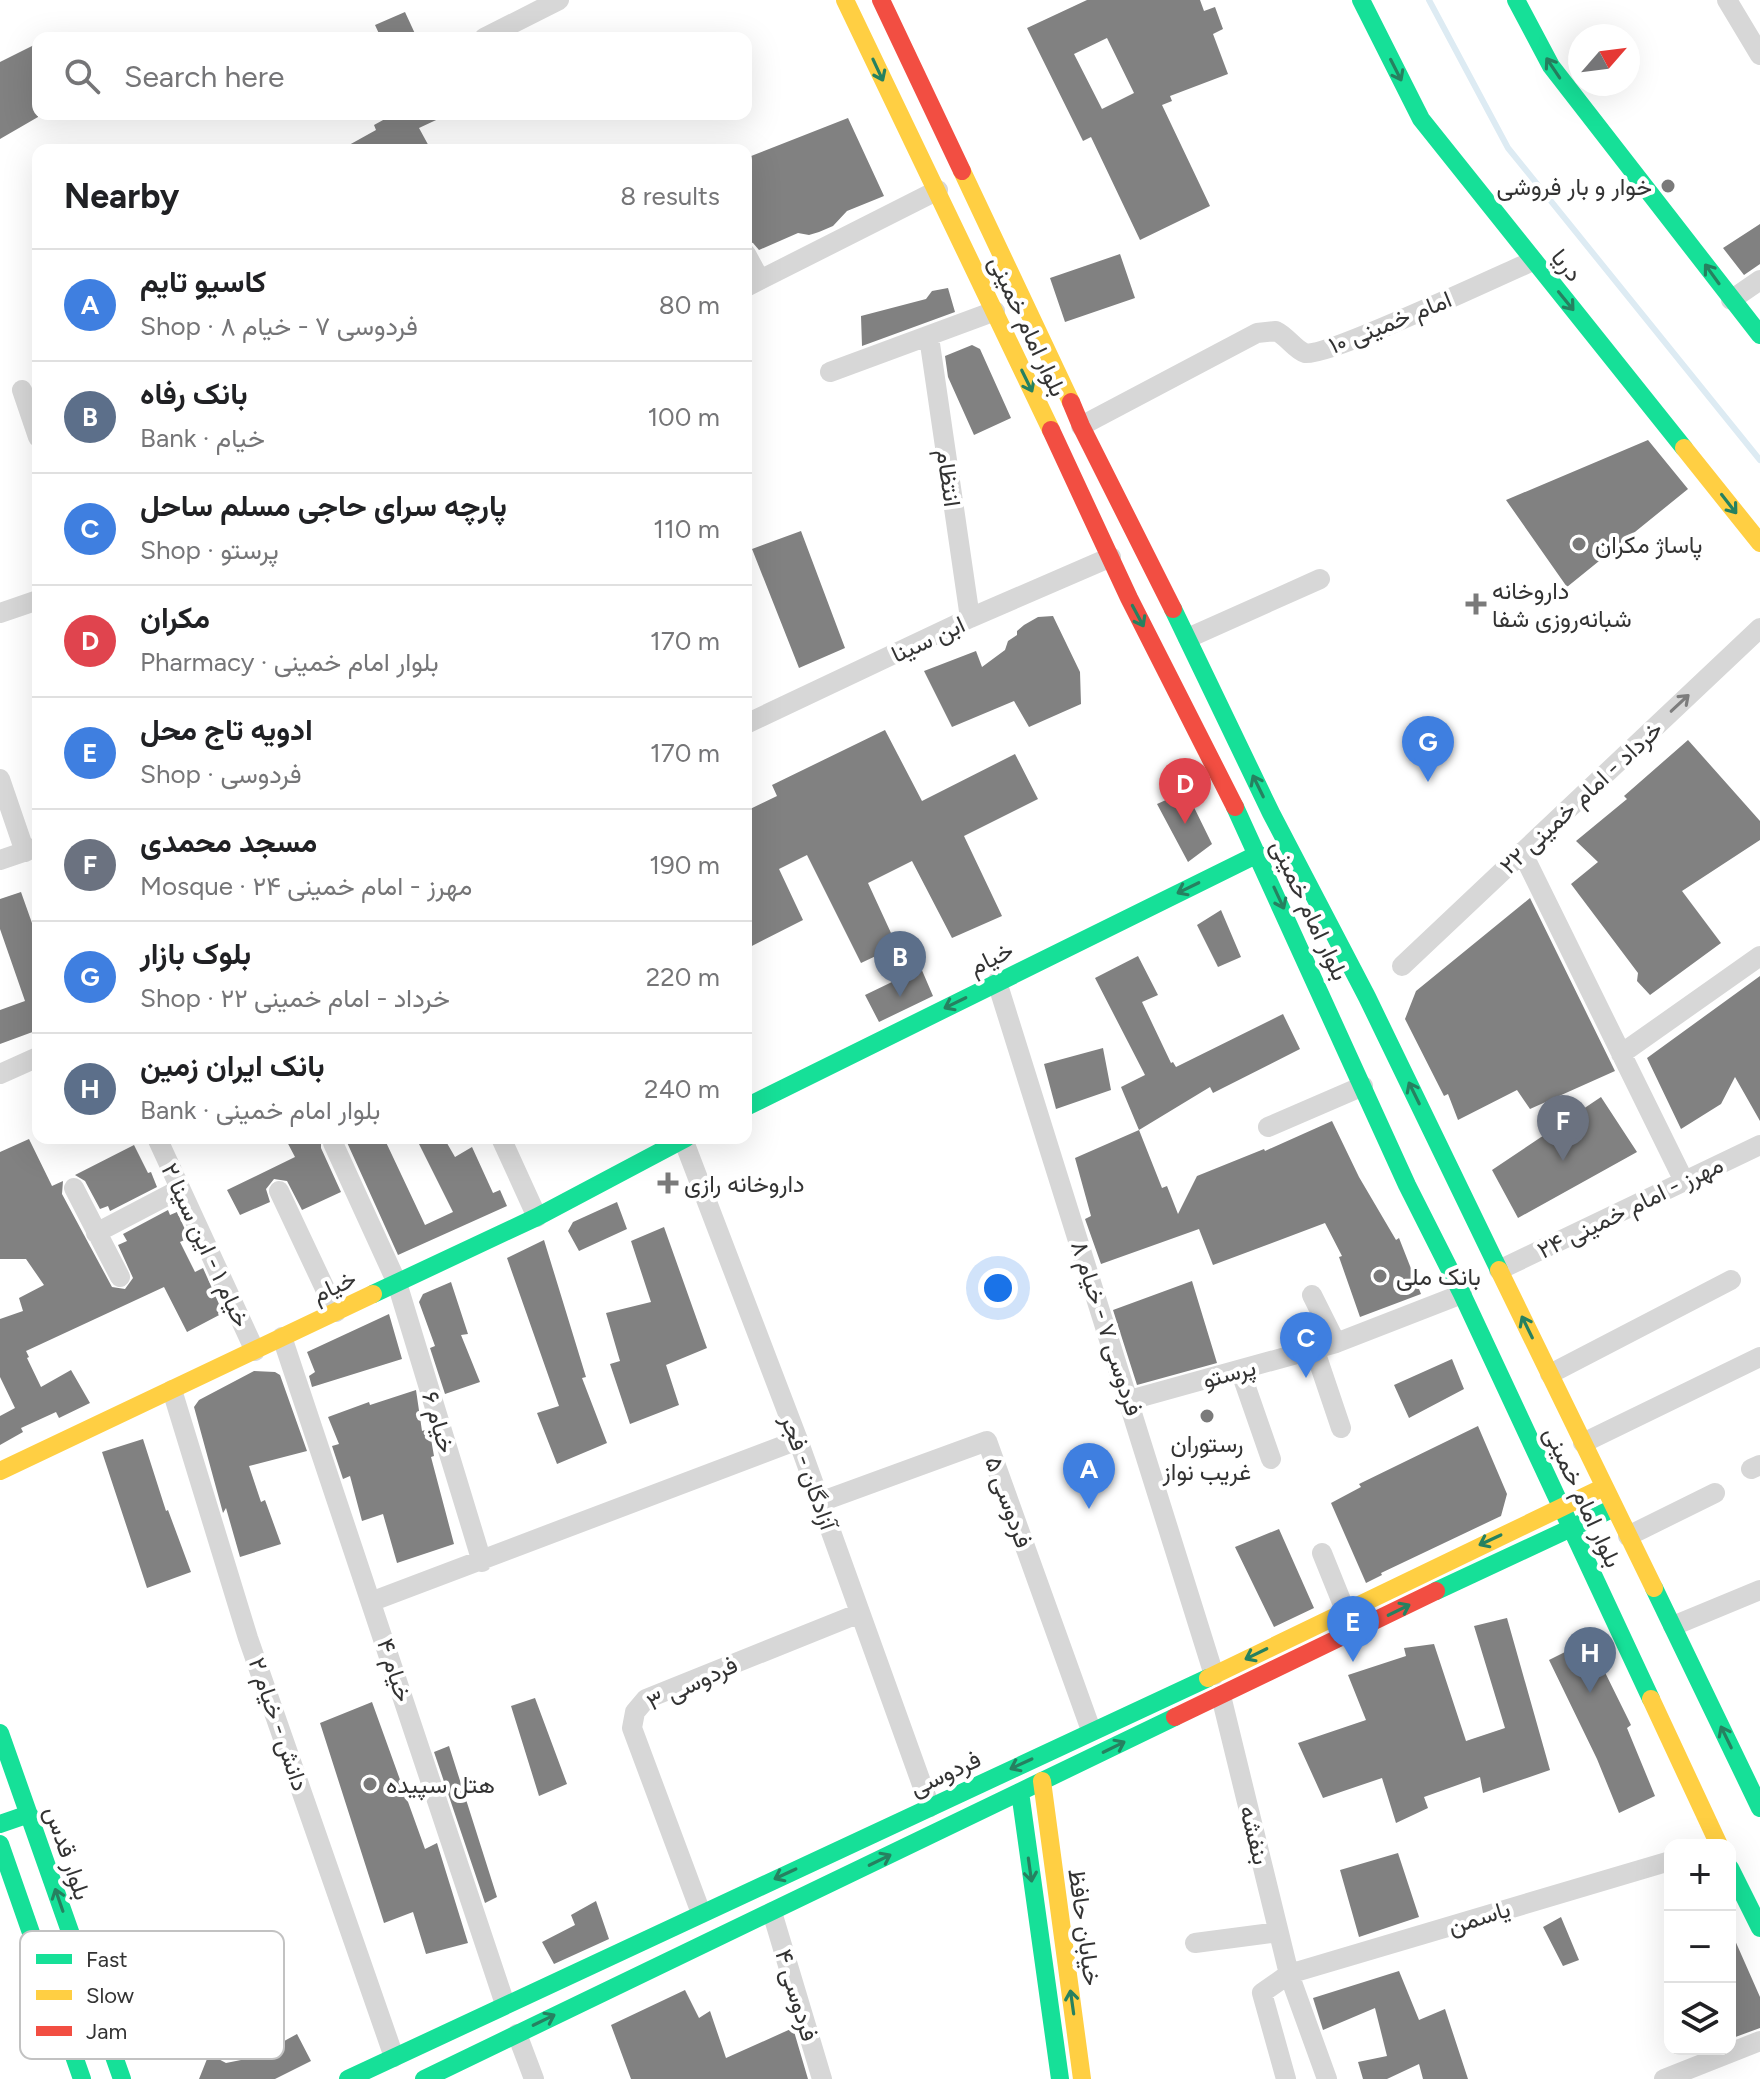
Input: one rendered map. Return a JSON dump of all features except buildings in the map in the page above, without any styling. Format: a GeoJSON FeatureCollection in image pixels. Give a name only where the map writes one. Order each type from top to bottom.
{"type":"FeatureCollection","features":[{"type":"Feature","properties":{"kind":"main road","name":"بلوار امام خمینی"},"geometry":{"type":"LineString","coordinates":[[845,0],[938,190],[1129,598],[1258,854],[1407,1185],[1462,1294],[1716,1839]]}},
{"type":"Feature","properties":{"kind":"main road","name":"بلوار امام خمینی"},"geometry":{"type":"LineString","coordinates":[[881,0],[1064,383],[1081,426],[1188,638],[1252,774],[1367,997],[1673,1626],[1672,1654],[1760,1808]]}},
{"type":"Feature","properties":{"kind":"main road","name":"دریا"},"geometry":{"type":"LineString","coordinates":[[1361,0],[1421,119],[1760,543]]}},
{"type":"Feature","properties":{"kind":"main road"},"geometry":{"type":"LineString","coordinates":[[1516,0],[1551,66],[1760,335]]}},
{"type":"Feature","properties":{"kind":"main road"},"geometry":{"type":"LineString","coordinates":[[1008,341],[1036,328]]}},
{"type":"Feature","properties":{"kind":"main road","name":"خیام"},"geometry":{"type":"LineString","coordinates":[[752,1104],[1258,854]]}},
{"type":"Feature","properties":{"kind":"main road","name":"خیام"},"geometry":{"type":"LineString","coordinates":[[0,1471],[537,1217],[676,1144]]}},
{"type":"Feature","properties":{"kind":"main road","name":"فردوسی"},"geometry":{"type":"LineString","coordinates":[[348,2079],[1214,1675],[1604,1487]]}},
{"type":"Feature","properties":{"kind":"main road","name":"فردوسی"},"geometry":{"type":"LineString","coordinates":[[424,2079],[1614,1508]]}},
{"type":"Feature","properties":{"kind":"main road"},"geometry":{"type":"LineString","coordinates":[[1637,1672],[1672,1654]]}},
{"type":"Feature","properties":{"kind":"main road","name":"بلوار قدس"},"geometry":{"type":"LineString","coordinates":[[0,1733],[70,1931]]}},
{"type":"Feature","properties":{"kind":"main road","name":"خیابان حافظ"},"geometry":{"type":"LineString","coordinates":[[1042,1781],[1082,2079]]}},
{"type":"Feature","properties":{"kind":"main road","name":"خیابان حافظ"},"geometry":{"type":"LineString","coordinates":[[1020,1792],[1060,2079]]}},
{"type":"Feature","properties":{"kind":"main road"},"geometry":{"type":"LineString","coordinates":[[0,1824],[29,1814]]}},
{"type":"Feature","properties":{"kind":"main road"},"geometry":{"type":"LineString","coordinates":[[0,1844],[30,1931]]}},
{"type":"Feature","properties":{"kind":"main road"},"geometry":{"type":"LineString","coordinates":[[1736,1880],[1760,1928]]}},
{"type":"Feature","properties":{"kind":"main road"},"geometry":{"type":"LineString","coordinates":[[75,2059],[82,2079]]}},
{"type":"Feature","properties":{"kind":"main road","name":"بلوار قدس"},"geometry":{"type":"LineString","coordinates":[[115,2059],[122,2079]]}},
{"type":"Feature","properties":{"kind":"street"},"geometry":{"type":"LineString","coordinates":[[496,32],[559,0]]}},
{"type":"Feature","properties":{"kind":"street"},"geometry":{"type":"LineString","coordinates":[[1727,0],[1760,55]]}},
{"type":"Feature","properties":{"kind":"street"},"geometry":{"type":"LineString","coordinates":[[753,284],[938,190]]}},
{"type":"Feature","properties":{"kind":"street","name":"امام خمینی ۱۰"},"geometry":{"type":"LineString","coordinates":[[1081,426],[1257,333],[1276,331],[1305,353],[1316,352],[1370,333],[1533,261]]}},
{"type":"Feature","properties":{"kind":"street"},"geometry":{"type":"LineString","coordinates":[[1731,300],[1760,280]]}},
{"type":"Feature","properties":{"kind":"street"},"geometry":{"type":"LineString","coordinates":[[830,372],[995,311]]}},
{"type":"Feature","properties":{"kind":"street","name":"انتظام"},"geometry":{"type":"LineString","coordinates":[[929,337],[970,618]]}},
{"type":"Feature","properties":{"kind":"street"},"geometry":{"type":"LineString","coordinates":[[22,390],[32,419]]}},
{"type":"Feature","properties":{"kind":"street","name":"ابن سینا"},"geometry":{"type":"LineString","coordinates":[[752,721],[970,618],[1111,557]]}},
{"type":"Feature","properties":{"kind":"street"},"geometry":{"type":"LineString","coordinates":[[1188,638],[1320,579]]}},
{"type":"Feature","properties":{"kind":"street"},"geometry":{"type":"LineString","coordinates":[[0,613],[32,602]]}},
{"type":"Feature","properties":{"kind":"street","name":"خرداد - امام خمینی ۲۲"},"geometry":{"type":"LineString","coordinates":[[1402,966],[1760,628]]}},
{"type":"Feature","properties":{"kind":"street"},"geometry":{"type":"LineString","coordinates":[[0,779],[32,849],[0,860]]}},
{"type":"Feature","properties":{"kind":"street"},"geometry":{"type":"LineString","coordinates":[[1522,852],[1684,1181]]}},
{"type":"Feature","properties":{"kind":"street"},"geometry":{"type":"LineString","coordinates":[[1621,1054],[1760,956]]}},
{"type":"Feature","properties":{"kind":"street","name":"فردوسی ۷ - خیام ۸"},"geometry":{"type":"LineString","coordinates":[[997,982],[1214,1675]]}},
{"type":"Feature","properties":{"kind":"street"},"geometry":{"type":"LineString","coordinates":[[0,1074],[32,1060]]}},
{"type":"Feature","properties":{"kind":"street"},"geometry":{"type":"LineString","coordinates":[[1268,1127],[1363,1086]]}},
{"type":"Feature","properties":{"kind":"street","name":"خیام ۱ - این سینا ۲"},"geometry":{"type":"LineString","coordinates":[[160,1144],[255,1351]]}},
{"type":"Feature","properties":{"kind":"street","name":"خیام ۶"},"geometry":{"type":"LineString","coordinates":[[333,1144],[397,1283],[482,1562]]}},
{"type":"Feature","properties":{"kind":"street"},"geometry":{"type":"LineString","coordinates":[[504,1144],[537,1217]]}},
{"type":"Feature","properties":{"kind":"street","name":"آزادگان - فجر"},"geometry":{"type":"LineString","coordinates":[[687,1144],[798,1440],[930,1807]]}},
{"type":"Feature","properties":{"kind":"street","name":"مهرز - امام خمینی ۲۴"},"geometry":{"type":"LineString","coordinates":[[1499,1270],[1760,1145]]}},
{"type":"Feature","properties":{"kind":"street"},"geometry":{"type":"LineString","coordinates":[[74,1188],[120,1277]]}},
{"type":"Feature","properties":{"kind":"street"},"geometry":{"type":"LineString","coordinates":[[96,1233],[180,1189]]}},
{"type":"Feature","properties":{"kind":"street"},"geometry":{"type":"LineString","coordinates":[[279,1191],[336,1312]]}},
{"type":"Feature","properties":{"kind":"street"},"geometry":{"type":"LineString","coordinates":[[1550,1374],[1731,1280]]}},
{"type":"Feature","properties":{"kind":"street","name":"پرستو"},"geometry":{"type":"LineString","coordinates":[[1130,1400],[1336,1343],[1462,1294]]}},
{"type":"Feature","properties":{"kind":"street"},"geometry":{"type":"LineString","coordinates":[[1312,1295],[1336,1343]]}},
{"type":"Feature","properties":{"kind":"street","name":"خیام ۴"},"geometry":{"type":"LineString","coordinates":[[282,1337],[373,1601],[505,2004]]}},
{"type":"Feature","properties":{"kind":"street"},"geometry":{"type":"LineString","coordinates":[[1314,1348],[1341,1428]]}},
{"type":"Feature","properties":{"kind":"street"},"geometry":{"type":"LineString","coordinates":[[1583,1443],[1760,1357]]}},
{"type":"Feature","properties":{"kind":"street"},"geometry":{"type":"LineString","coordinates":[[1240,1370],[1271,1459]]}},
{"type":"Feature","properties":{"kind":"street","name":"دانش - خیام ۲"},"geometry":{"type":"LineString","coordinates":[[172,1390],[248,1638],[394,2057]]}},
{"type":"Feature","properties":{"kind":"street"},"geometry":{"type":"LineString","coordinates":[[373,1601],[798,1440]]}},
{"type":"Feature","properties":{"kind":"street","name":"فردوسی ۵"},"geometry":{"type":"LineString","coordinates":[[820,1502],[987,1441],[1091,1730]]}},
{"type":"Feature","properties":{"kind":"street"},"geometry":{"type":"LineString","coordinates":[[1628,1536],[1715,1493]]}},
{"type":"Feature","properties":{"kind":"street"},"geometry":{"type":"LineString","coordinates":[[1322,1553],[1345,1610]]}},
{"type":"Feature","properties":{"kind":"street"},"geometry":{"type":"LineString","coordinates":[[1673,1626],[1760,1590]]}},
{"type":"Feature","properties":{"kind":"street","name":"فردوسی ۳"},"geometry":{"type":"LineString","coordinates":[[701,1913],[632,1728],[635,1712],[646,1699],[860,1613]]}},
{"type":"Feature","properties":{"kind":"street","name":"بنفشه"},"geometry":{"type":"LineString","coordinates":[[1221,1696],[1289,1974],[1327,2079]]}},
{"type":"Feature","properties":{"kind":"street","name":"یاسمن"},"geometry":{"type":"LineString","coordinates":[[1289,1974],[1664,1863]]}},
{"type":"Feature","properties":{"kind":"street","name":"فردوسی ۴"},"geometry":{"type":"LineString","coordinates":[[772,1912],[822,2079]]}},
{"type":"Feature","properties":{"kind":"street"},"geometry":{"type":"LineString","coordinates":[[1195,1943],[1278,1932]]}},
{"type":"Feature","properties":{"kind":"street"},"geometry":{"type":"LineString","coordinates":[[1286,2079],[1262,1993],[1289,1974]]}},
{"type":"Feature","properties":{"kind":"street"},"geometry":{"type":"LineString","coordinates":[[517,2034],[534,2079]]}},
{"type":"Feature","properties":{"kind":"street"},"geometry":{"type":"LineString","coordinates":[[1664,2079],[1760,2041]]}},
{"type":"Feature","properties":{"kind":"waterway"},"geometry":{"type":"LineString","coordinates":[[1429,0],[1508,148],[1760,460]]}},
{"type":"Feature","properties":{"kind":"traffic: fast"},"geometry":{"type":"LineString","coordinates":[[1361,0],[1421,119],[1684,448]]}},
{"type":"Feature","properties":{"kind":"traffic: fast"},"geometry":{"type":"LineString","coordinates":[[1516,0],[1551,66],[1760,335]]}},
{"type":"Feature","properties":{"kind":"traffic: fast"},"geometry":{"type":"LineString","coordinates":[[1173,609],[1499,1270]]}},
{"type":"Feature","properties":{"kind":"traffic: fast"},"geometry":{"type":"LineString","coordinates":[[1235,807],[1407,1185],[1462,1294],[1651,1699]]}},
{"type":"Feature","properties":{"kind":"traffic: fast"},"geometry":{"type":"LineString","coordinates":[[752,1104],[1258,854]]}},
{"type":"Feature","properties":{"kind":"traffic: fast"},"geometry":{"type":"LineString","coordinates":[[373,1294],[537,1217],[675,1144]]}},
{"type":"Feature","properties":{"kind":"traffic: fast"},"geometry":{"type":"LineString","coordinates":[[1436,1591],[1614,1508]]}},
{"type":"Feature","properties":{"kind":"traffic: fast"},"geometry":{"type":"LineString","coordinates":[[1654,1588],[1760,1808]]}},
{"type":"Feature","properties":{"kind":"traffic: fast"},"geometry":{"type":"LineString","coordinates":[[348,2079],[1208,1678]]}},
{"type":"Feature","properties":{"kind":"traffic: fast"},"geometry":{"type":"LineString","coordinates":[[424,2079],[1175,1717]]}},
{"type":"Feature","properties":{"kind":"traffic: fast"},"geometry":{"type":"LineString","coordinates":[[0,1733],[70,1931]]}},
{"type":"Feature","properties":{"kind":"traffic: fast"},"geometry":{"type":"LineString","coordinates":[[1020,1792],[1060,2079]]}},
{"type":"Feature","properties":{"kind":"traffic: fast"},"geometry":{"type":"LineString","coordinates":[[0,1824],[29,1814]]}},
{"type":"Feature","properties":{"kind":"traffic: fast"},"geometry":{"type":"LineString","coordinates":[[0,1844],[30,1931]]}},
{"type":"Feature","properties":{"kind":"traffic: fast"},"geometry":{"type":"LineString","coordinates":[[1736,1880],[1760,1928]]}},
{"type":"Feature","properties":{"kind":"traffic: fast"},"geometry":{"type":"LineString","coordinates":[[75,2059],[82,2079]]}},
{"type":"Feature","properties":{"kind":"traffic: fast"},"geometry":{"type":"LineString","coordinates":[[115,2059],[122,2079]]}},
{"type":"Feature","properties":{"kind":"traffic: slow"},"geometry":{"type":"LineString","coordinates":[[845,0],[1051,430]]}},
{"type":"Feature","properties":{"kind":"traffic: slow"},"geometry":{"type":"LineString","coordinates":[[962,171],[1071,402]]}},
{"type":"Feature","properties":{"kind":"traffic: slow"},"geometry":{"type":"LineString","coordinates":[[1684,448],[1760,543]]}},
{"type":"Feature","properties":{"kind":"traffic: slow"},"geometry":{"type":"LineString","coordinates":[[1499,1270],[1654,1588]]}},
{"type":"Feature","properties":{"kind":"traffic: slow"},"geometry":{"type":"LineString","coordinates":[[0,1471],[373,1294]]}},
{"type":"Feature","properties":{"kind":"traffic: slow"},"geometry":{"type":"LineString","coordinates":[[1208,1678],[1604,1487]]}},
{"type":"Feature","properties":{"kind":"traffic: slow"},"geometry":{"type":"LineString","coordinates":[[1651,1699],[1716,1839]]}},
{"type":"Feature","properties":{"kind":"traffic: slow"},"geometry":{"type":"LineString","coordinates":[[1042,1781],[1082,2079]]}},
{"type":"Feature","properties":{"kind":"traffic: jam"},"geometry":{"type":"LineString","coordinates":[[881,0],[962,171]]}},
{"type":"Feature","properties":{"kind":"traffic: jam"},"geometry":{"type":"LineString","coordinates":[[1071,402],[1173,609]]}},
{"type":"Feature","properties":{"kind":"traffic: jam"},"geometry":{"type":"LineString","coordinates":[[1051,430],[1129,598],[1235,807]]}},
{"type":"Feature","properties":{"kind":"traffic: jam"},"geometry":{"type":"LineString","coordinates":[[1175,1717],[1436,1591]]}},
{"type":"Feature","properties":{"kind":"place","name":"خوار و بار فروشی"},"geometry":{"type":"Point","coordinates":[1668,186]}},
{"type":"Feature","properties":{"kind":"place","name":"پاساژ مکران"},"geometry":{"type":"Point","coordinates":[1579,544]}},
{"type":"Feature","properties":{"kind":"place","name":"داروخانه شبانه‌روزی شفا"},"geometry":{"type":"Point","coordinates":[1476,604]}},
{"type":"Feature","properties":{"kind":"place","name":"بلوک بازار"},"geometry":{"type":"Point","coordinates":[1428,782]}},
{"type":"Feature","properties":{"kind":"place","name":"مکران"},"geometry":{"type":"Point","coordinates":[1185,824]}},
{"type":"Feature","properties":{"kind":"place","name":"بانک رفاه"},"geometry":{"type":"Point","coordinates":[900,997]}},
{"type":"Feature","properties":{"kind":"place","name":"مسجد محمدی"},"geometry":{"type":"Point","coordinates":[1563,1161]}},
{"type":"Feature","properties":{"kind":"place","name":"داروخانه رازی"},"geometry":{"type":"Point","coordinates":[668,1183]}},
{"type":"Feature","properties":{"kind":"place","name":"بانک ملی"},"geometry":{"type":"Point","coordinates":[1380,1276]}},
{"type":"Feature","properties":{"kind":"place","name":"پارچه سرای حاجی مسلم ساحل"},"geometry":{"type":"Point","coordinates":[1306,1378]}},
{"type":"Feature","properties":{"kind":"place","name":"رستوران غریب نواز"},"geometry":{"type":"Point","coordinates":[1207,1416]}},
{"type":"Feature","properties":{"kind":"place","name":"کاسیو تایم"},"geometry":{"type":"Point","coordinates":[1089,1509]}},
{"type":"Feature","properties":{"kind":"place","name":"ادویه تاج محل"},"geometry":{"type":"Point","coordinates":[1353,1662]}},
{"type":"Feature","properties":{"kind":"place","name":"بانک ایران زمین"},"geometry":{"type":"Point","coordinates":[1590,1693]}},
{"type":"Feature","properties":{"kind":"place","name":"هتل سپیده"},"geometry":{"type":"Point","coordinates":[370,1784]}}]}
